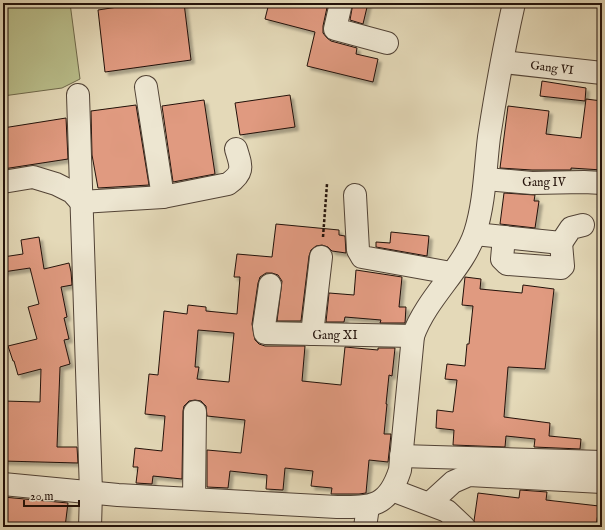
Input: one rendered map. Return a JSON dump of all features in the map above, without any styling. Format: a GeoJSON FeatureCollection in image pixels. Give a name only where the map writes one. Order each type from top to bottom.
{"type":"FeatureCollection","features":[{"type":"Feature","properties":{"kind":"street"},"geometry":{"type":"LineString","coordinates":[[341,3],[335,30],[387,43]]}},
{"type":"Feature","properties":{"kind":"street"},"geometry":{"type":"LineString","coordinates":[[3,484],[91,492],[337,507],[366,517],[378,502],[392,490],[400,470],[413,336],[418,323],[429,303],[463,258],[475,234],[486,179],[489,138],[514,3]]}},
{"type":"Feature","properties":{"kind":"street","name":"Gang VI"},"geometry":{"type":"LineString","coordinates":[[503,62],[602,74]]}},
{"type":"Feature","properties":{"kind":"street"},"geometry":{"type":"LineString","coordinates":[[146,87],[163,197]]}},
{"type":"Feature","properties":{"kind":"street"},"geometry":{"type":"LineString","coordinates":[[78,95],[91,492],[90,527]]}},
{"type":"Feature","properties":{"kind":"street"},"geometry":{"type":"LineString","coordinates":[[81,202],[163,197],[228,184],[236,178],[241,171],[236,149]]}},
{"type":"Feature","properties":{"kind":"street"},"geometry":{"type":"LineString","coordinates":[[3,182],[33,177],[56,184],[72,192],[81,202]]}},
{"type":"Feature","properties":{"kind":"street","name":"Gang IV"},"geometry":{"type":"LineString","coordinates":[[486,179],[532,183],[602,183]]}},
{"type":"Feature","properties":{"kind":"street"},"geometry":{"type":"LineString","coordinates":[[355,195],[358,250],[362,257],[451,274]]}},
{"type":"Feature","properties":{"kind":"street"},"geometry":{"type":"LineString","coordinates":[[475,234],[561,243],[571,228],[583,225]]}},
{"type":"Feature","properties":{"kind":"street"},"geometry":{"type":"LineString","coordinates":[[312,334],[321,257]]}},
{"type":"Feature","properties":{"kind":"street","name":"Gang XI"},"geometry":{"type":"LineString","coordinates":[[270,285],[264,326],[264,332],[266,334],[413,336]]}},
{"type":"Feature","properties":{"kind":"street"},"geometry":{"type":"LineString","coordinates":[[194,499],[195,412]]}},
{"type":"Feature","properties":{"kind":"street"},"geometry":{"type":"LineString","coordinates":[[401,456],[602,462]]}},
{"type":"Feature","properties":{"kind":"street"},"geometry":{"type":"LineString","coordinates":[[430,503],[453,482],[469,475],[602,482]]}},
{"type":"Feature","properties":{"kind":"street"},"geometry":{"type":"LineString","coordinates":[[392,490],[448,511],[464,527]]}},
{"type":"Feature","properties":{"kind":"path"},"geometry":{"type":"LineString","coordinates":[[321,257],[327,184]]}},
{"type":"Feature","properties":{"kind":"green space"},"geometry":{"type":"Polygon","coordinates":[[[3,3],[70,3],[80,79],[62,88],[3,96],[3,3]]]}},
{"type":"Feature","properties":{"kind":"building"},"geometry":{"type":"Polygon","coordinates":[[[144,3],[184,3],[191,60],[105,72],[98,10],[144,3]]]}},
{"type":"Feature","properties":{"kind":"building"},"geometry":{"type":"Polygon","coordinates":[[[269,3],[328,3],[323,33],[331,41],[357,48],[356,54],[378,59],[373,82],[307,66],[315,32],[265,19],[269,3]]]}},
{"type":"Feature","properties":{"kind":"building"},"geometry":{"type":"Polygon","coordinates":[[[353,3],[368,3],[363,24],[350,20],[353,3]]]}},
{"type":"Feature","properties":{"kind":"building"},"geometry":{"type":"Polygon","coordinates":[[[542,81],[586,88],[585,101],[540,96],[542,81]]]}},
{"type":"Feature","properties":{"kind":"building"},"geometry":{"type":"Polygon","coordinates":[[[290,95],[295,127],[240,135],[235,103],[290,95]]]}},
{"type":"Feature","properties":{"kind":"building"},"geometry":{"type":"Polygon","coordinates":[[[586,99],[602,101],[598,144],[602,145],[602,170],[571,168],[571,170],[532,170],[500,168],[508,106],[549,111],[546,134],[581,138],[586,99]]]}},
{"type":"Feature","properties":{"kind":"building"},"geometry":{"type":"Polygon","coordinates":[[[204,100],[215,174],[173,182],[162,106],[204,100]]]}},
{"type":"Feature","properties":{"kind":"building"},"geometry":{"type":"Polygon","coordinates":[[[136,105],[149,185],[98,188],[92,155],[91,111],[136,105]]]}},
{"type":"Feature","properties":{"kind":"building"},"geometry":{"type":"Polygon","coordinates":[[[66,118],[68,159],[3,169],[3,128],[66,118]]]}},
{"type":"Feature","properties":{"kind":"building"},"geometry":{"type":"Polygon","coordinates":[[[504,193],[535,195],[534,201],[539,201],[535,228],[500,224],[504,193]]]}},
{"type":"Feature","properties":{"kind":"building"},"geometry":{"type":"Polygon","coordinates":[[[276,224],[339,230],[339,235],[345,236],[346,253],[332,251],[328,247],[322,245],[316,246],[311,250],[301,321],[277,321],[282,281],[278,275],[272,273],[266,273],[260,277],[252,324],[255,340],[259,344],[265,346],[305,346],[302,381],[341,385],[345,347],[378,350],[378,348],[395,348],[392,376],[389,375],[384,434],[391,434],[388,462],[369,460],[366,493],[359,494],[331,494],[332,488],[311,486],[313,471],[285,468],[283,490],[266,489],[267,475],[230,471],[228,488],[207,487],[207,450],[241,453],[245,420],[207,416],[206,406],[201,401],[195,400],[189,401],[184,406],[183,411],[182,479],[153,476],[152,484],[136,483],[138,467],[133,467],[135,448],[162,451],[165,416],[145,414],[149,374],[158,375],[164,311],[187,314],[188,305],[206,307],[206,311],[237,314],[240,277],[234,277],[237,254],[272,257],[276,224]],[[198,330],[195,367],[199,367],[197,379],[229,382],[234,333],[198,330]]]}},
{"type":"Feature","properties":{"kind":"building"},"geometry":{"type":"Polygon","coordinates":[[[391,232],[429,236],[427,256],[376,247],[376,242],[390,243],[391,232]]]}},
{"type":"Feature","properties":{"kind":"building"},"geometry":{"type":"Polygon","coordinates":[[[39,237],[44,269],[69,263],[71,272],[72,285],[61,287],[67,317],[64,318],[69,339],[64,340],[70,364],[60,367],[57,447],[77,447],[78,463],[3,461],[3,401],[40,402],[41,369],[18,375],[13,361],[8,346],[37,339],[28,307],[39,304],[30,268],[3,272],[3,257],[23,254],[21,240],[39,237]]]}},
{"type":"Feature","properties":{"kind":"building"},"geometry":{"type":"Polygon","coordinates":[[[356,270],[402,277],[399,307],[406,307],[405,323],[380,323],[381,320],[345,317],[344,322],[326,322],[329,293],[354,295],[356,270]]]}},
{"type":"Feature","properties":{"kind":"building"},"geometry":{"type":"Polygon","coordinates":[[[465,277],[481,279],[480,289],[522,293],[523,285],[554,289],[545,369],[508,367],[504,417],[550,423],[549,436],[581,439],[580,449],[534,447],[535,439],[506,436],[505,447],[453,445],[454,430],[436,428],[437,410],[453,412],[457,380],[445,379],[447,364],[465,366],[473,306],[462,305],[465,277]]]}},
{"type":"Feature","properties":{"kind":"building"},"geometry":{"type":"Polygon","coordinates":[[[520,490],[547,492],[546,500],[599,506],[596,527],[501,527],[476,524],[474,521],[478,493],[519,498],[520,490]]]}},
{"type":"Feature","properties":{"kind":"building"},"geometry":{"type":"Polygon","coordinates":[[[3,497],[68,503],[65,527],[3,527],[3,497]]]}}]}
